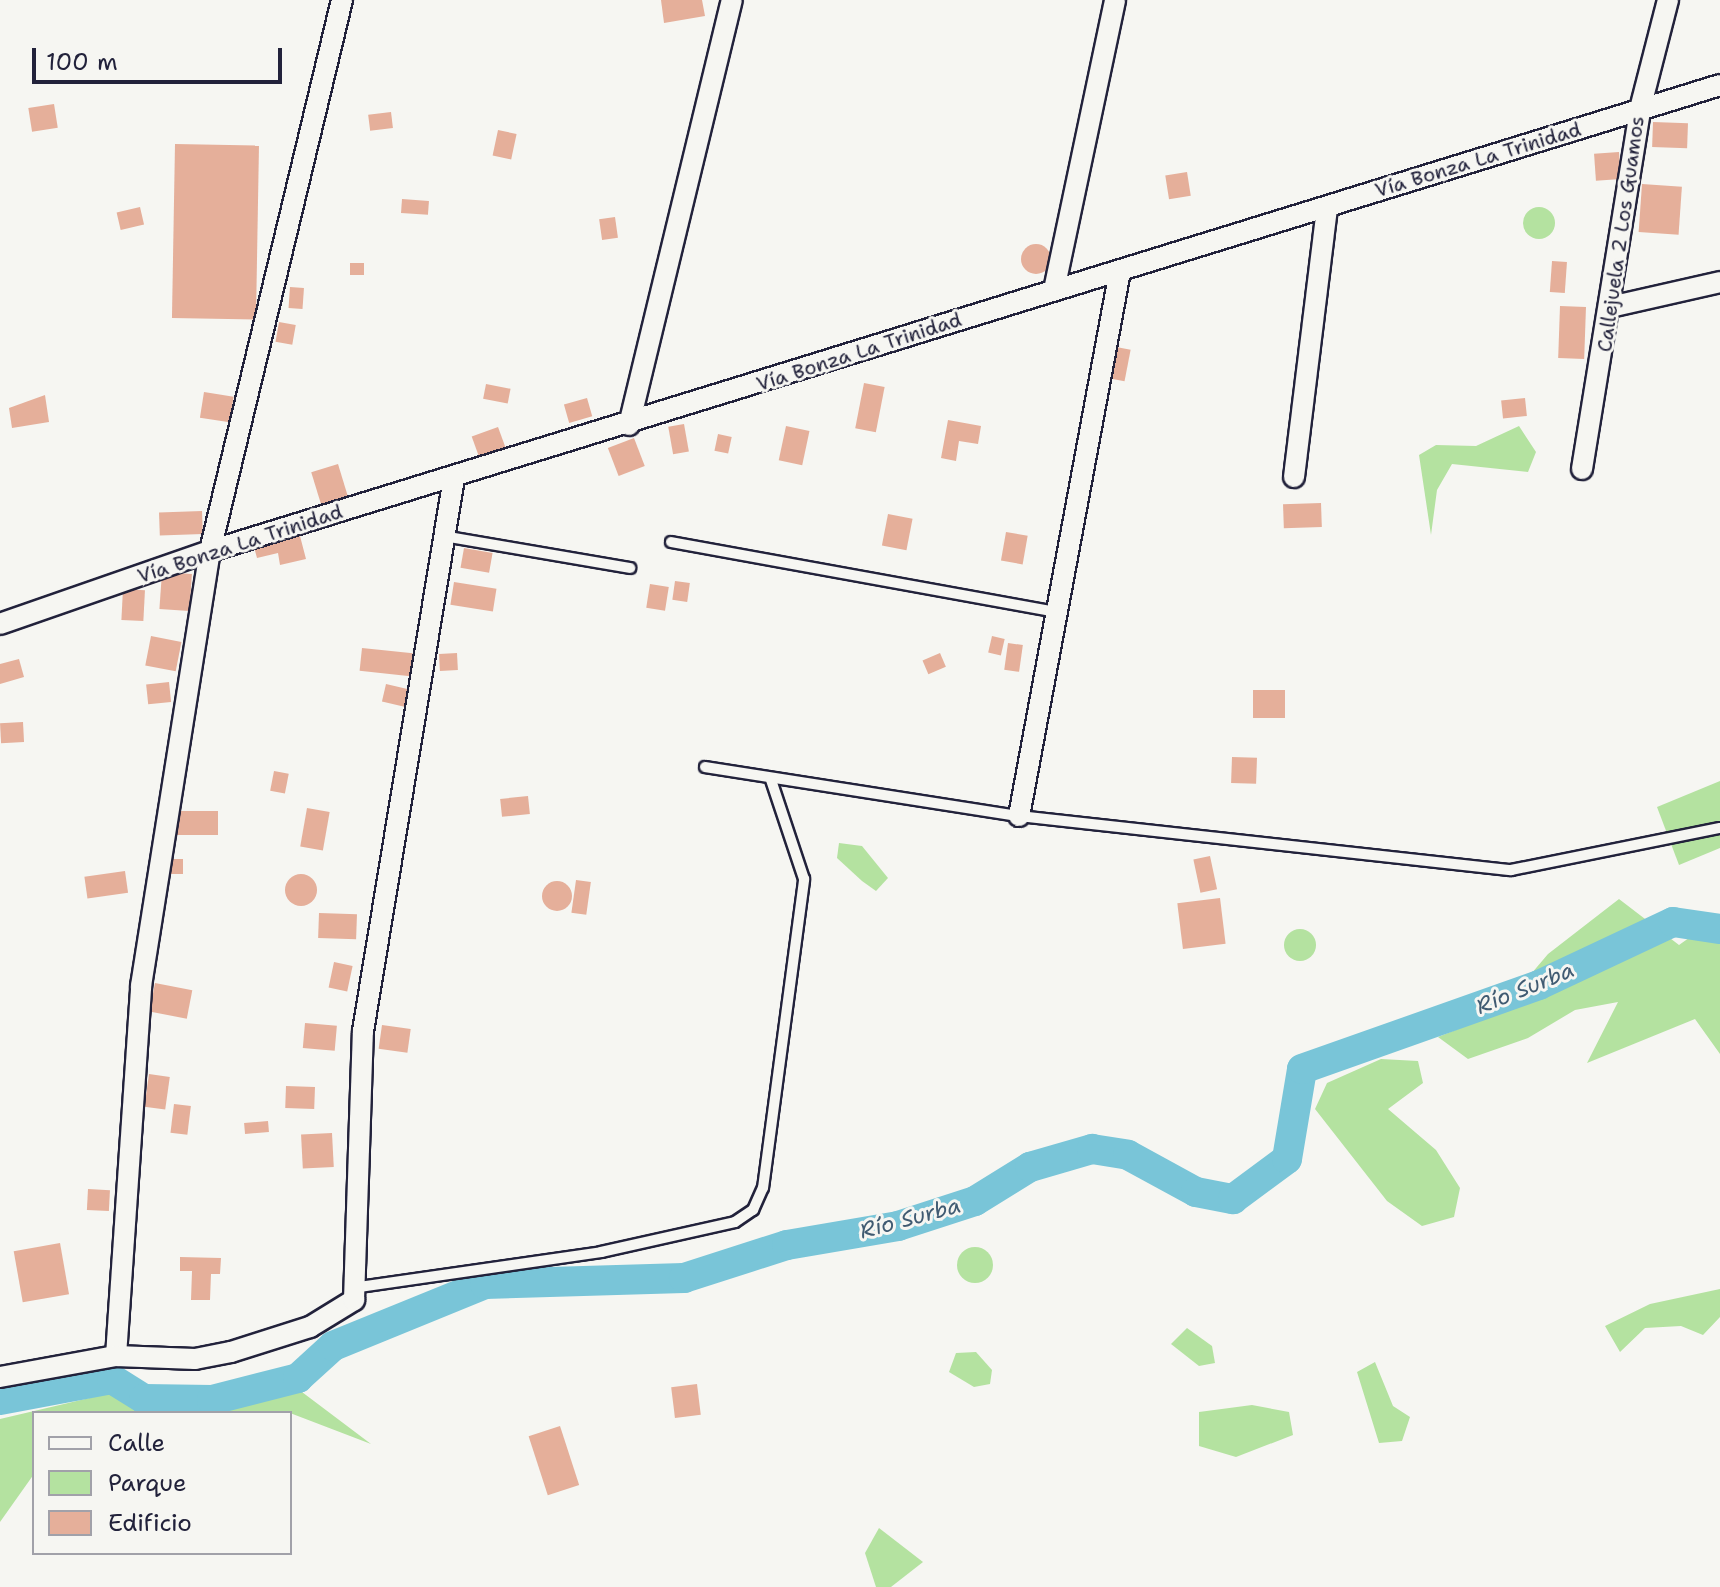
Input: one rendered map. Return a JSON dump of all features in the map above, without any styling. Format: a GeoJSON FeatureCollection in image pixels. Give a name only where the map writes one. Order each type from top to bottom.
{"type":"FeatureCollection","features":[{"type":"Feature","properties":{"kind":"street"},"geometry":{"type":"LineString","coordinates":[[116,1356],[141,986],[210,551],[342,0]]}},
{"type":"Feature","properties":{"kind":"street"},"geometry":{"type":"LineString","coordinates":[[629,425],[732,0]]}},
{"type":"Feature","properties":{"kind":"street"},"geometry":{"type":"LineString","coordinates":[[1054,290],[1115,0]]}},
{"type":"Feature","properties":{"kind":"street","name":"Callejuela 2 Los Guamos"},"geometry":{"type":"LineString","coordinates":[[1582,469],[1640,109],[1668,0]]}},
{"type":"Feature","properties":{"kind":"street","name":"Vía Bonza La Trinidad"},"geometry":{"type":"LineString","coordinates":[[0,624],[210,551],[629,425],[1054,290],[1720,85]]}},
{"type":"Feature","properties":{"kind":"street"},"geometry":{"type":"LineString","coordinates":[[1294,477],[1327,207]]}},
{"type":"Feature","properties":{"kind":"street"},"geometry":{"type":"LineString","coordinates":[[1019,816],[1120,271]]}},
{"type":"Feature","properties":{"kind":"street"},"geometry":{"type":"LineString","coordinates":[[1610,307],[1720,282]]}},
{"type":"Feature","properties":{"kind":"street"},"geometry":{"type":"LineString","coordinates":[[0,1377],[116,1356],[195,1359],[231,1352],[335,1316],[359,1287],[354,1173],[363,1031],[454,478]]}},
{"type":"Feature","properties":{"kind":"lane"},"geometry":{"type":"LineString","coordinates":[[443,536],[630,568]]}},
{"type":"Feature","properties":{"kind":"lane"},"geometry":{"type":"LineString","coordinates":[[671,542],[1059,612]]}},
{"type":"Feature","properties":{"kind":"lane"},"geometry":{"type":"LineString","coordinates":[[705,767],[771,780],[1019,816],[1511,870],[1720,828]]}},
{"type":"Feature","properties":{"kind":"lane"},"geometry":{"type":"LineString","coordinates":[[359,1287],[601,1252],[735,1222],[753,1210],[763,1188],[804,879],[771,780]]}},
{"type":"Feature","properties":{"kind":"green space"},"geometry":{"type":"Polygon","coordinates":[[[1539,207],[1550,212],[1555,223],[1550,234],[1539,239],[1528,234],[1523,223],[1528,212],[1539,207]]]}},
{"type":"Feature","properties":{"kind":"green space"},"geometry":{"type":"Polygon","coordinates":[[[1519,426],[1536,452],[1528,472],[1452,464],[1437,490],[1431,535],[1419,455],[1436,445],[1476,446],[1519,426]]]}},
{"type":"Feature","properties":{"kind":"green space"},"geometry":{"type":"Polygon","coordinates":[[[1720,781],[1720,848],[1679,865],[1657,807],[1720,781]]]}},
{"type":"Feature","properties":{"kind":"green space"},"geometry":{"type":"Polygon","coordinates":[[[839,843],[862,846],[888,878],[876,891],[837,858],[839,843]]]}},
{"type":"Feature","properties":{"kind":"green space"},"geometry":{"type":"Polygon","coordinates":[[[1619,899],[1679,945],[1720,916],[1720,1054],[1695,1019],[1587,1063],[1618,1002],[1575,1010],[1528,1038],[1468,1059],[1438,1037],[1498,1013],[1548,954],[1619,899]]]}},
{"type":"Feature","properties":{"kind":"green space"},"geometry":{"type":"Polygon","coordinates":[[[1300,929],[1311,934],[1316,945],[1311,956],[1300,961],[1289,956],[1284,945],[1289,934],[1300,929]]]}},
{"type":"Feature","properties":{"kind":"green space"},"geometry":{"type":"Polygon","coordinates":[[[1381,1059],[1418,1061],[1423,1083],[1388,1109],[1436,1150],[1460,1188],[1454,1217],[1422,1226],[1387,1201],[1315,1109],[1327,1083],[1381,1059]]]}},
{"type":"Feature","properties":{"kind":"green space"},"geometry":{"type":"Polygon","coordinates":[[[975,1247],[988,1252],[993,1265],[988,1278],[975,1283],[962,1278],[957,1265],[962,1252],[975,1247]]]}},
{"type":"Feature","properties":{"kind":"green space"},"geometry":{"type":"Polygon","coordinates":[[[1720,1289],[1720,1317],[1703,1335],[1681,1326],[1645,1328],[1620,1352],[1605,1326],[1650,1304],[1720,1289]]]}},
{"type":"Feature","properties":{"kind":"green space"},"geometry":{"type":"Polygon","coordinates":[[[1187,1328],[1212,1346],[1215,1363],[1199,1366],[1171,1344],[1187,1328]]]}},
{"type":"Feature","properties":{"kind":"green space"},"geometry":{"type":"Polygon","coordinates":[[[976,1352],[992,1370],[990,1384],[974,1387],[949,1372],[956,1353],[976,1352]]]}},
{"type":"Feature","properties":{"kind":"green space"},"geometry":{"type":"Polygon","coordinates":[[[1375,1362],[1393,1406],[1410,1417],[1402,1441],[1379,1443],[1357,1372],[1375,1362]]]}},
{"type":"Feature","properties":{"kind":"green space"},"geometry":{"type":"Polygon","coordinates":[[[298,1389],[371,1444],[292,1414],[292,1411],[34,1411],[115,1392],[220,1406],[298,1389]]]}},
{"type":"Feature","properties":{"kind":"green space"},"geometry":{"type":"Polygon","coordinates":[[[1252,1405],[1289,1412],[1293,1435],[1236,1457],[1199,1446],[1199,1412],[1252,1405]]]}},
{"type":"Feature","properties":{"kind":"green space"},"geometry":{"type":"Polygon","coordinates":[[[32,1411],[32,1477],[0,1522],[0,1419],[32,1411]]]}},
{"type":"Feature","properties":{"kind":"green space"},"geometry":{"type":"Polygon","coordinates":[[[879,1528],[923,1562],[891,1587],[876,1587],[865,1553],[879,1528]]]}},
{"type":"Feature","properties":{"kind":"building"},"geometry":{"type":"Polygon","coordinates":[[[661,0],[702,0],[705,16],[664,23],[661,0]]]}},
{"type":"Feature","properties":{"kind":"building"},"geometry":{"type":"Polygon","coordinates":[[[54,104],[58,128],[32,132],[28,108],[54,104]]]}},
{"type":"Feature","properties":{"kind":"building"},"geometry":{"type":"Polygon","coordinates":[[[391,112],[393,128],[370,131],[368,115],[391,112]]]}},
{"type":"Feature","properties":{"kind":"building"},"geometry":{"type":"Polygon","coordinates":[[[1653,122],[1688,123],[1687,148],[1652,147],[1653,122]]]}},
{"type":"Feature","properties":{"kind":"building"},"geometry":{"type":"Polygon","coordinates":[[[498,130],[517,134],[511,159],[493,155],[498,130]]]}},
{"type":"Feature","properties":{"kind":"building"},"geometry":{"type":"Polygon","coordinates":[[[175,144],[259,145],[256,319],[172,318],[175,144]]]}},
{"type":"Feature","properties":{"kind":"building"},"geometry":{"type":"Polygon","coordinates":[[[1619,152],[1621,179],[1596,181],[1594,154],[1619,152]]]}},
{"type":"Feature","properties":{"kind":"building"},"geometry":{"type":"Polygon","coordinates":[[[1187,172],[1191,196],[1169,199],[1165,175],[1187,172]]]}},
{"type":"Feature","properties":{"kind":"building"},"geometry":{"type":"Polygon","coordinates":[[[1642,184],[1682,187],[1679,235],[1639,232],[1642,184]]]}},
{"type":"Feature","properties":{"kind":"building"},"geometry":{"type":"Polygon","coordinates":[[[402,199],[429,201],[428,215],[401,213],[402,199]]]}},
{"type":"Feature","properties":{"kind":"building"},"geometry":{"type":"Polygon","coordinates":[[[140,207],[144,225],[121,230],[117,212],[140,207]]]}},
{"type":"Feature","properties":{"kind":"building"},"geometry":{"type":"Polygon","coordinates":[[[615,217],[618,238],[602,240],[599,219],[615,217]]]}},
{"type":"Feature","properties":{"kind":"building"},"geometry":{"type":"Polygon","coordinates":[[[1036,244],[1047,248],[1051,259],[1047,270],[1036,274],[1025,270],[1021,259],[1025,248],[1036,244]]]}},
{"type":"Feature","properties":{"kind":"building"},"geometry":{"type":"Polygon","coordinates":[[[1552,261],[1567,262],[1565,293],[1550,292],[1552,261]]]}},
{"type":"Feature","properties":{"kind":"building"},"geometry":{"type":"Polygon","coordinates":[[[350,263],[364,263],[364,275],[350,275],[350,263]]]}},
{"type":"Feature","properties":{"kind":"building"},"geometry":{"type":"Polygon","coordinates":[[[290,287],[304,288],[303,309],[289,308],[290,287]]]}},
{"type":"Feature","properties":{"kind":"building"},"geometry":{"type":"Polygon","coordinates":[[[1560,306],[1586,307],[1584,359],[1558,358],[1560,306]]]}},
{"type":"Feature","properties":{"kind":"building"},"geometry":{"type":"Polygon","coordinates":[[[279,322],[296,325],[292,345],[276,342],[279,322]]]}},
{"type":"Feature","properties":{"kind":"building"},"geometry":{"type":"Polygon","coordinates":[[[1111,346],[1131,350],[1125,381],[1105,377],[1111,346]]]}},
{"type":"Feature","properties":{"kind":"building"},"geometry":{"type":"Polygon","coordinates":[[[864,383],[885,387],[876,432],[855,428],[864,383]]]}},
{"type":"Feature","properties":{"kind":"building"},"geometry":{"type":"Polygon","coordinates":[[[486,384],[511,389],[508,403],[483,399],[486,384]]]}},
{"type":"Feature","properties":{"kind":"building"},"geometry":{"type":"Polygon","coordinates":[[[204,392],[234,397],[230,422],[200,418],[204,392]]]}},
{"type":"Feature","properties":{"kind":"building"},"geometry":{"type":"Polygon","coordinates":[[[45,395],[49,422],[12,428],[9,408],[45,395]]]}},
{"type":"Feature","properties":{"kind":"building"},"geometry":{"type":"Polygon","coordinates":[[[587,398],[592,416],[569,423],[564,405],[587,398]]]}},
{"type":"Feature","properties":{"kind":"building"},"geometry":{"type":"Polygon","coordinates":[[[1525,398],[1527,416],[1503,418],[1501,401],[1525,398]]]}},
{"type":"Feature","properties":{"kind":"building"},"geometry":{"type":"Polygon","coordinates":[[[948,420],[981,426],[978,444],[959,441],[956,461],[941,458],[948,420]]]}},
{"type":"Feature","properties":{"kind":"building"},"geometry":{"type":"Polygon","coordinates":[[[684,424],[689,452],[673,454],[668,427],[684,424]]]}},
{"type":"Feature","properties":{"kind":"building"},"geometry":{"type":"Polygon","coordinates":[[[786,426],[809,431],[802,465],[779,460],[786,426]]]}},
{"type":"Feature","properties":{"kind":"building"},"geometry":{"type":"Polygon","coordinates":[[[498,427],[506,449],[480,458],[472,437],[498,427]]]}},
{"type":"Feature","properties":{"kind":"building"},"geometry":{"type":"Polygon","coordinates":[[[718,434],[732,437],[728,454],[714,451],[718,434]]]}},
{"type":"Feature","properties":{"kind":"building"},"geometry":{"type":"Polygon","coordinates":[[[634,438],[645,466],[619,476],[608,448],[634,438]]]}},
{"type":"Feature","properties":{"kind":"building"},"geometry":{"type":"Polygon","coordinates":[[[338,464],[349,499],[322,508],[311,472],[338,464]]]}},
{"type":"Feature","properties":{"kind":"building"},"geometry":{"type":"Polygon","coordinates":[[[1321,503],[1322,527],[1284,528],[1283,504],[1321,503]]]}},
{"type":"Feature","properties":{"kind":"building"},"geometry":{"type":"Polygon","coordinates":[[[202,511],[203,534],[160,535],[159,513],[202,511]]]}},
{"type":"Feature","properties":{"kind":"building"},"geometry":{"type":"Polygon","coordinates":[[[888,514],[913,519],[906,550],[882,545],[888,514]]]}},
{"type":"Feature","properties":{"kind":"building"},"geometry":{"type":"Polygon","coordinates":[[[1006,532],[1028,536],[1023,564],[1001,561],[1006,532]]]}},
{"type":"Feature","properties":{"kind":"building"},"geometry":{"type":"Polygon","coordinates":[[[300,536],[306,559],[280,565],[278,553],[257,558],[254,547],[300,536]]]}},
{"type":"Feature","properties":{"kind":"building"},"geometry":{"type":"Polygon","coordinates":[[[464,548],[493,553],[489,573],[461,568],[464,548]]]}},
{"type":"Feature","properties":{"kind":"building"},"geometry":{"type":"Polygon","coordinates":[[[162,572],[192,574],[189,611],[159,609],[162,572]]]}},
{"type":"Feature","properties":{"kind":"building"},"geometry":{"type":"Polygon","coordinates":[[[675,581],[690,583],[687,602],[672,600],[675,581]]]}},
{"type":"Feature","properties":{"kind":"building"},"geometry":{"type":"Polygon","coordinates":[[[454,582],[496,589],[493,611],[450,605],[454,582]]]}},
{"type":"Feature","properties":{"kind":"building"},"geometry":{"type":"Polygon","coordinates":[[[650,584],[669,587],[665,611],[646,608],[650,584]]]}},
{"type":"Feature","properties":{"kind":"building"},"geometry":{"type":"Polygon","coordinates":[[[123,589],[145,590],[143,621],[121,620],[123,589]]]}},
{"type":"Feature","properties":{"kind":"building"},"geometry":{"type":"Polygon","coordinates":[[[151,636],[181,642],[176,671],[145,665],[151,636]]]}},
{"type":"Feature","properties":{"kind":"building"},"geometry":{"type":"Polygon","coordinates":[[[992,636],[1005,639],[1001,655],[988,653],[992,636]]]}},
{"type":"Feature","properties":{"kind":"building"},"geometry":{"type":"Polygon","coordinates":[[[1008,643],[1023,645],[1019,672],[1004,670],[1008,643]]]}},
{"type":"Feature","properties":{"kind":"building"},"geometry":{"type":"Polygon","coordinates":[[[362,648],[413,653],[410,676],[360,671],[362,648]]]}},
{"type":"Feature","properties":{"kind":"building"},"geometry":{"type":"Polygon","coordinates":[[[457,653],[458,670],[440,671],[439,654],[457,653]]]}},
{"type":"Feature","properties":{"kind":"building"},"geometry":{"type":"Polygon","coordinates":[[[940,653],[946,667],[928,674],[923,660],[940,653]]]}},
{"type":"Feature","properties":{"kind":"building"},"geometry":{"type":"Polygon","coordinates":[[[19,659],[24,677],[0,684],[0,664],[19,659]]]}},
{"type":"Feature","properties":{"kind":"building"},"geometry":{"type":"Polygon","coordinates":[[[169,682],[171,702],[148,704],[146,684],[169,682]]]}},
{"type":"Feature","properties":{"kind":"building"},"geometry":{"type":"Polygon","coordinates":[[[386,684],[408,689],[404,707],[382,702],[386,684]]]}},
{"type":"Feature","properties":{"kind":"building"},"geometry":{"type":"Polygon","coordinates":[[[1253,690],[1285,690],[1285,718],[1253,718],[1253,690]]]}},
{"type":"Feature","properties":{"kind":"building"},"geometry":{"type":"Polygon","coordinates":[[[23,722],[24,742],[1,743],[0,723],[23,722]]]}},
{"type":"Feature","properties":{"kind":"building"},"geometry":{"type":"Polygon","coordinates":[[[1232,757],[1257,758],[1256,784],[1231,783],[1232,757]]]}},
{"type":"Feature","properties":{"kind":"building"},"geometry":{"type":"Polygon","coordinates":[[[274,771],[289,774],[285,793],[270,791],[274,771]]]}},
{"type":"Feature","properties":{"kind":"building"},"geometry":{"type":"Polygon","coordinates":[[[528,796],[530,814],[502,817],[500,799],[528,796]]]}},
{"type":"Feature","properties":{"kind":"building"},"geometry":{"type":"Polygon","coordinates":[[[307,808],[330,812],[323,850],[300,846],[307,808]]]}},
{"type":"Feature","properties":{"kind":"building"},"geometry":{"type":"Polygon","coordinates":[[[175,811],[218,811],[218,835],[175,835],[175,811]]]}},
{"type":"Feature","properties":{"kind":"building"},"geometry":{"type":"Polygon","coordinates":[[[1210,856],[1217,889],[1200,893],[1193,860],[1210,856]]]}},
{"type":"Feature","properties":{"kind":"building"},"geometry":{"type":"Polygon","coordinates":[[[168,859],[183,859],[183,874],[168,874],[168,859]]]}},
{"type":"Feature","properties":{"kind":"building"},"geometry":{"type":"Polygon","coordinates":[[[125,871],[128,893],[87,898],[84,877],[125,871]]]}},
{"type":"Feature","properties":{"kind":"building"},"geometry":{"type":"Polygon","coordinates":[[[301,874],[312,879],[317,890],[312,901],[301,906],[290,901],[285,890],[290,879],[301,874]]]}},
{"type":"Feature","properties":{"kind":"building"},"geometry":{"type":"Polygon","coordinates":[[[576,880],[591,882],[586,915],[571,913],[576,880]]]}},
{"type":"Feature","properties":{"kind":"building"},"geometry":{"type":"Polygon","coordinates":[[[557,881],[563,882],[571,890],[571,902],[563,910],[557,911],[551,910],[543,902],[542,896],[543,890],[551,882],[557,881]]]}},
{"type":"Feature","properties":{"kind":"building"},"geometry":{"type":"Polygon","coordinates":[[[1220,898],[1226,944],[1183,949],[1177,903],[1220,898]]]}},
{"type":"Feature","properties":{"kind":"building"},"geometry":{"type":"Polygon","coordinates":[[[319,913],[357,914],[356,939],[318,938],[319,913]]]}},
{"type":"Feature","properties":{"kind":"building"},"geometry":{"type":"Polygon","coordinates":[[[334,962],[353,966],[347,991],[329,987],[334,962]]]}},
{"type":"Feature","properties":{"kind":"building"},"geometry":{"type":"Polygon","coordinates":[[[155,983],[192,990],[187,1019],[149,1011],[155,983]]]}},
{"type":"Feature","properties":{"kind":"building"},"geometry":{"type":"Polygon","coordinates":[[[305,1023],[337,1026],[335,1051],[303,1048],[305,1023]]]}},
{"type":"Feature","properties":{"kind":"building"},"geometry":{"type":"Polygon","coordinates":[[[382,1025],[411,1029],[407,1053],[379,1049],[382,1025]]]}},
{"type":"Feature","properties":{"kind":"building"},"geometry":{"type":"Polygon","coordinates":[[[149,1074],[170,1077],[165,1110],[144,1107],[149,1074]]]}},
{"type":"Feature","properties":{"kind":"building"},"geometry":{"type":"Polygon","coordinates":[[[286,1086],[315,1087],[314,1109],[285,1108],[286,1086]]]}},
{"type":"Feature","properties":{"kind":"building"},"geometry":{"type":"Polygon","coordinates":[[[174,1104],[191,1106],[187,1135],[170,1133],[174,1104]]]}},
{"type":"Feature","properties":{"kind":"building"},"geometry":{"type":"Polygon","coordinates":[[[268,1121],[269,1132],[245,1134],[244,1123],[268,1121]]]}},
{"type":"Feature","properties":{"kind":"building"},"geometry":{"type":"Polygon","coordinates":[[[332,1133],[334,1167],[303,1169],[301,1135],[332,1133]]]}},
{"type":"Feature","properties":{"kind":"building"},"geometry":{"type":"Polygon","coordinates":[[[88,1189],[110,1190],[109,1211],[87,1210],[88,1189]]]}},
{"type":"Feature","properties":{"kind":"building"},"geometry":{"type":"Polygon","coordinates":[[[60,1243],[69,1294],[23,1302],[14,1251],[60,1243]]]}},
{"type":"Feature","properties":{"kind":"building"},"geometry":{"type":"Polygon","coordinates":[[[180,1257],[221,1258],[220,1274],[211,1274],[210,1300],[191,1300],[192,1271],[180,1271],[180,1257]]]}},
{"type":"Feature","properties":{"kind":"building"},"geometry":{"type":"Polygon","coordinates":[[[697,1384],[701,1415],[675,1418],[671,1387],[697,1384]]]}},
{"type":"Feature","properties":{"kind":"building"},"geometry":{"type":"Polygon","coordinates":[[[560,1426],[579,1485],[548,1495],[529,1436],[560,1426]]]}},
{"type":"Feature","properties":{"kind":"waterway","name":"Río Surba"},"geometry":{"type":"LineString","coordinates":[[0,1400],[112,1379],[144,1399],[212,1400],[298,1378],[333,1346],[485,1284],[684,1278],[787,1245],[898,1226],[975,1201],[1030,1167],[1092,1149],[1128,1155],[1196,1192],[1233,1199],[1287,1159],[1302,1069],[1539,985],[1673,922],[1720,929]]}}]}
